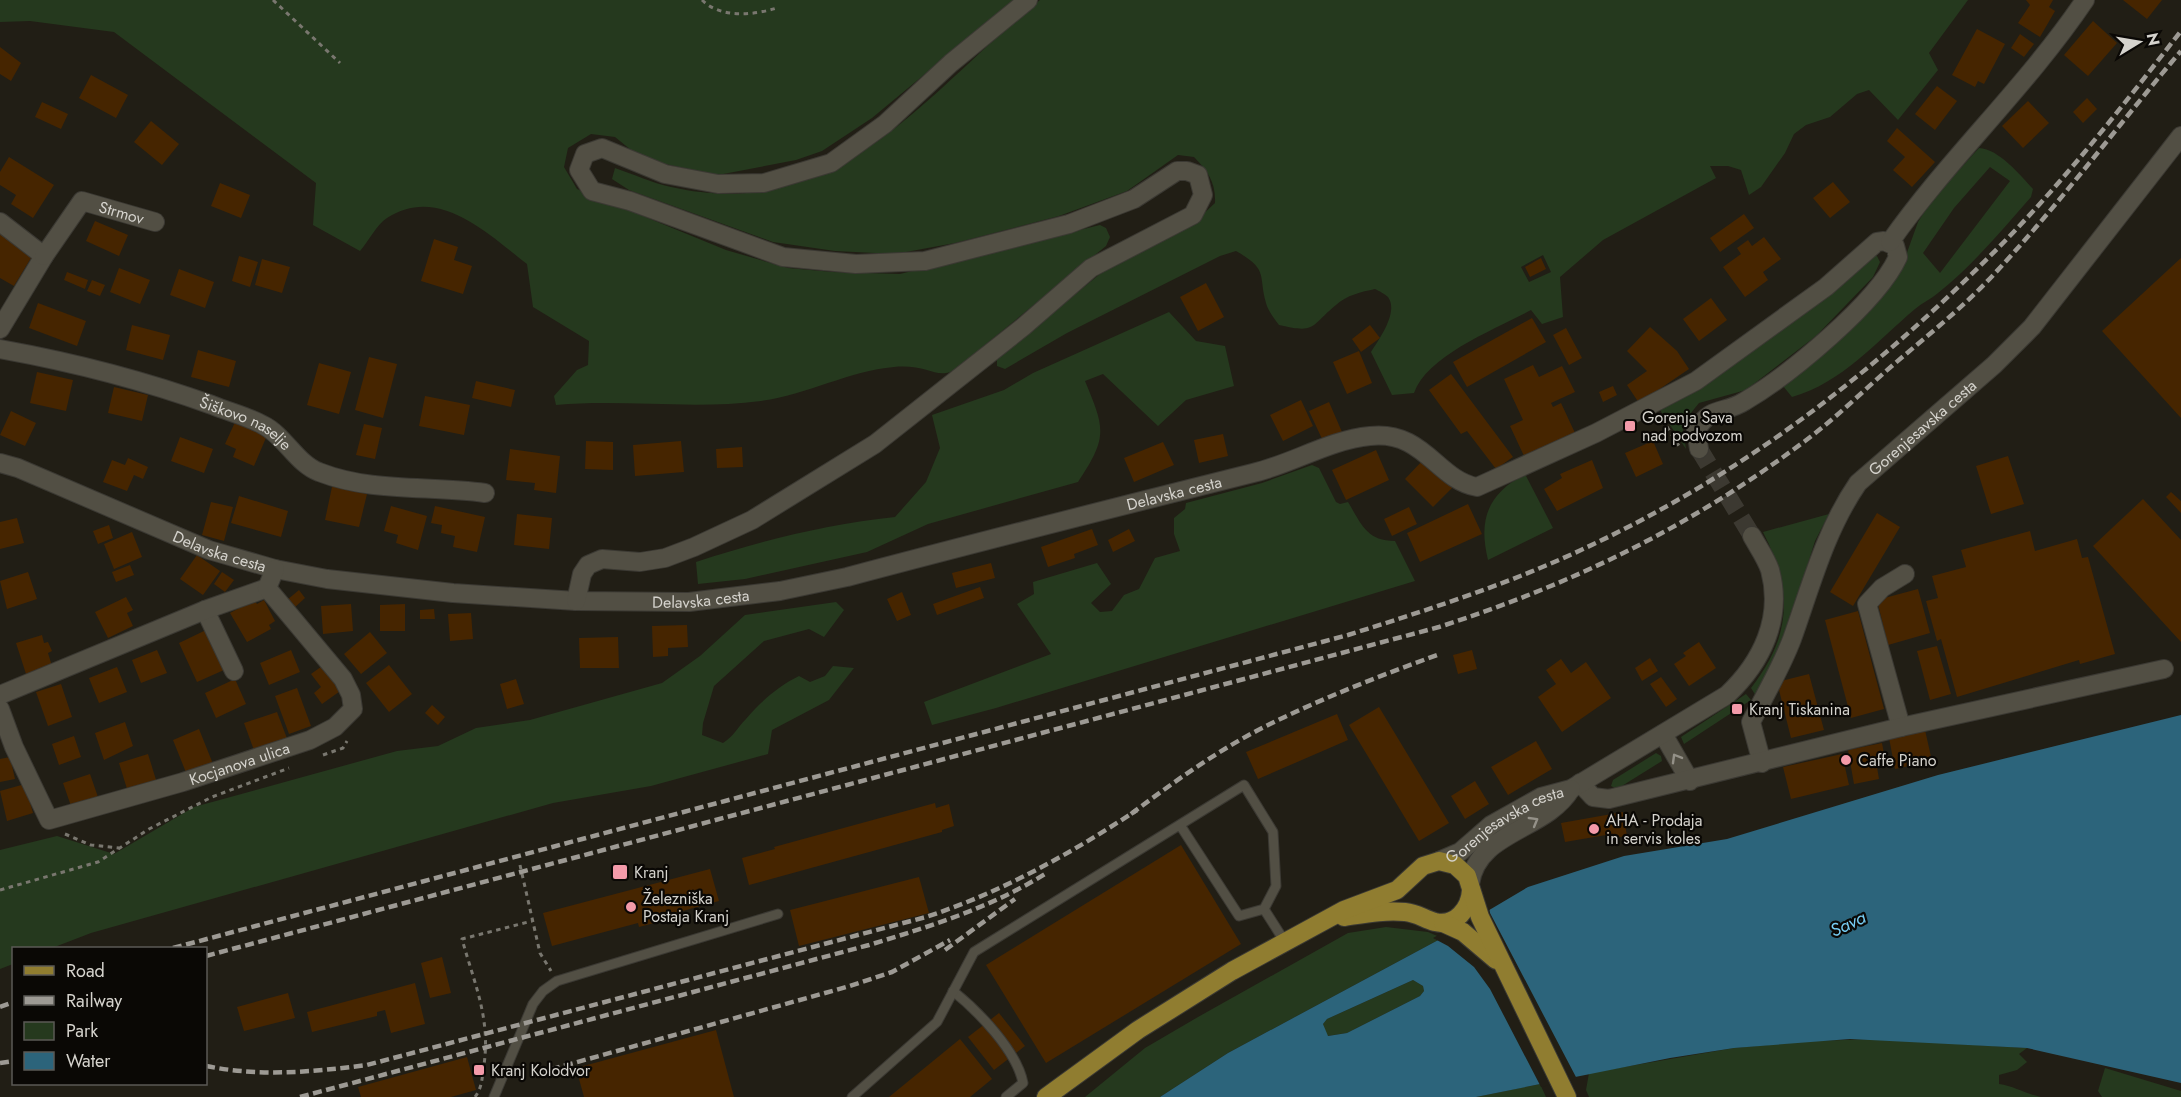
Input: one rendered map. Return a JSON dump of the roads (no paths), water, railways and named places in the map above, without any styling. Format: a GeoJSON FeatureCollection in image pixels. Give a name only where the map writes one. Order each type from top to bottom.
{"type":"FeatureCollection","features":[{"type":"Feature","properties":{"kind":"main road"},"geometry":{"type":"LineString","coordinates":[[1046,1097],[1138,1030],[1285,942],[1358,904],[1397,890],[1423,866],[1439,861],[1447,862],[1468,881],[1480,917],[1567,1097]]}},
{"type":"Feature","properties":{"kind":"main road"},"geometry":{"type":"LineString","coordinates":[[1412,878],[1410,897],[1418,913]]}},
{"type":"Feature","properties":{"kind":"main road"},"geometry":{"type":"LineString","coordinates":[[1443,923],[1461,915],[1470,898],[1468,881]]}},
{"type":"Feature","properties":{"kind":"main road"},"geometry":{"type":"LineString","coordinates":[[1328,920],[1379,912],[1418,913],[1434,922],[1443,923],[1463,932],[1480,945],[1508,973]]}},
{"type":"Feature","properties":{"kind":"street"},"geometry":{"type":"LineString","coordinates":[[576,601],[582,574],[588,565],[602,560],[640,562],[657,560],[694,547],[752,520],[875,444],[1023,327],[1091,268],[1193,215],[1203,195],[1198,175],[1177,171],[1134,199],[1069,224],[925,261],[856,264],[783,257],[630,201],[592,191],[579,170],[585,154],[602,148],[665,174],[718,184],[764,183],[831,163],[885,124],[951,63],[1028,0]]}},
{"type":"Feature","properties":{"kind":"street"},"geometry":{"type":"LineString","coordinates":[[1699,449],[1696,430],[1704,418],[1715,410],[1743,403],[1773,383],[1819,347],[1883,282],[1898,257],[1895,246],[1890,242],[1922,198],[2054,45],[2085,0]]}},
{"type":"Feature","properties":{"kind":"street","name":"Gorenjesavska cesta"},"geometry":{"type":"LineString","coordinates":[[1762,763],[1751,722],[1791,642],[1818,560],[1846,501],[1858,483],[1994,365],[2031,327],[2181,136]]}},
{"type":"Feature","properties":{"kind":"street","name":"Strmov"},"geometry":{"type":"LineString","coordinates":[[0,329],[44,256],[82,201],[155,222]]}},
{"type":"Feature","properties":{"kind":"street"},"geometry":{"type":"LineString","coordinates":[[0,222],[44,256]]}},
{"type":"Feature","properties":{"kind":"street","name":"Delavska cesta"},"geometry":{"type":"LineString","coordinates":[[0,463],[28,472],[209,550],[275,569],[381,585],[576,601],[689,603],[780,591],[847,577],[1260,472],[1370,436],[1402,439],[1422,450],[1466,485],[1477,487],[1596,433],[1687,386],[1826,287],[1877,242],[1890,242]]}},
{"type":"Feature","properties":{"kind":"street","name":"Šiškovo naselje"},"geometry":{"type":"LineString","coordinates":[[0,350],[48,358],[124,377],[180,394],[265,425],[316,471],[386,488],[448,488],[485,493]]}},
{"type":"Feature","properties":{"kind":"street","name":"Gorenjesavska cesta"},"geometry":{"type":"LineString","coordinates":[[1439,861],[1460,852],[1491,825],[1541,797],[1576,786],[1726,695],[1760,657],[1773,623],[1773,596],[1769,568],[1752,536]]}},
{"type":"Feature","properties":{"kind":"street"},"geometry":{"type":"LineString","coordinates":[[0,695],[205,610],[267,588],[275,569]]}},
{"type":"Feature","properties":{"kind":"street"},"geometry":{"type":"LineString","coordinates":[[1901,727],[1867,604],[1882,588],[1905,574]]}},
{"type":"Feature","properties":{"kind":"street","name":"Kocjanova ulica"},"geometry":{"type":"LineString","coordinates":[[0,709],[7,749],[49,820],[183,782],[310,740],[336,728],[353,709],[347,687],[267,588]]}},
{"type":"Feature","properties":{"kind":"street"},"geometry":{"type":"LineString","coordinates":[[205,610],[234,671]]}},
{"type":"Feature","properties":{"kind":"street","name":"Gorenjesavska cesta"},"geometry":{"type":"LineString","coordinates":[[1576,786],[1593,797],[1609,799],[1690,781],[1901,727],[2164,669]]}},
{"type":"Feature","properties":{"kind":"street"},"geometry":{"type":"LineString","coordinates":[[1663,734],[1690,781]]}},
{"type":"Feature","properties":{"kind":"street","name":"Gorenjesavska cesta"},"geometry":{"type":"LineString","coordinates":[[1468,881],[1478,860],[1492,846],[1556,809],[1576,786]]}},
{"type":"Feature","properties":{"kind":"lane"},"geometry":{"type":"LineString","coordinates":[[852,1097],[937,1022],[975,952],[1244,785],[1273,832],[1276,886],[1264,909],[1239,916],[1180,825]]}},
{"type":"Feature","properties":{"kind":"lane"},"geometry":{"type":"LineString","coordinates":[[1264,909],[1285,942]]}},
{"type":"Feature","properties":{"kind":"lane"},"geometry":{"type":"LineString","coordinates":[[494,1097],[532,1004],[556,981],[778,914]]}},
{"type":"Feature","properties":{"kind":"lane"},"geometry":{"type":"LineString","coordinates":[[954,991],[978,1011],[1021,1071],[1023,1083],[1006,1097]]}},
{"type":"Feature","properties":{"kind":"water","name":"Sava"},"geometry":{"type":"Polygon","coordinates":[[[2181,715],[2181,1083],[2027,1048],[1850,1039],[1734,1048],[1670,1058],[1476,1097],[1160,1097],[1228,1053],[1442,938],[1528,887],[1624,856],[1727,839],[1938,775],[2181,715]],[[1413,980],[1327,1019],[1323,1024],[1328,1036],[1347,1033],[1420,996],[1424,991],[1423,986],[1413,980]]]}},
{"type":"Feature","properties":{"kind":"tunnel"},"geometry":{"type":"LineString","coordinates":[[1699,449],[1752,536]]}},
{"type":"Feature","properties":{"kind":"railway"},"geometry":{"type":"LineString","coordinates":[[177,947],[1348,635],[1495,586],[1553,563],[1638,522],[1694,491],[1799,421],[1897,343],[1990,256],[2041,203],[2113,118],[2181,31]]}},
{"type":"Feature","properties":{"kind":"railway"},"geometry":{"type":"LineString","coordinates":[[207,956],[1439,627],[1537,591],[1630,550],[1718,500],[1805,441],[1972,297],[2067,190],[2181,51]]}},
{"type":"Feature","properties":{"kind":"railway"},"geometry":{"type":"LineString","coordinates":[[1131,814],[1164,789],[1252,733],[1375,678],[1440,654]]}},
{"type":"Feature","properties":{"kind":"railway"},"geometry":{"type":"LineString","coordinates":[[207,1066],[247,1071],[287,1072],[367,1065],[926,917],[982,896],[1035,871],[1137,810]]}},
{"type":"Feature","properties":{"kind":"railway"},"geometry":{"type":"LineString","coordinates":[[300,1097],[869,945],[981,906],[1045,874]]}},
{"type":"Feature","properties":{"kind":"railway"},"geometry":{"type":"LineString","coordinates":[[945,950],[1015,899]]}},
{"type":"Feature","properties":{"kind":"railway"},"geometry":{"type":"LineString","coordinates":[[538,1073],[850,986],[892,972],[950,940]]}},
{"type":"Feature","properties":{"kind":"railway"},"geometry":{"type":"LineString","coordinates":[[0,1007],[12,1003]]}},
{"type":"Feature","properties":{"kind":"railway"},"geometry":{"type":"LineString","coordinates":[[0,1063],[12,1061]]}},
{"type":"Feature","properties":{"kind":"place","name":"Gorenja Sava nad podvozom"},"geometry":{"type":"Point","coordinates":[1630,426]}},
{"type":"Feature","properties":{"kind":"place","name":"Kranj Tiskanina"},"geometry":{"type":"Point","coordinates":[1737,709]}},
{"type":"Feature","properties":{"kind":"place","name":"Caffe Piano"},"geometry":{"type":"Point","coordinates":[1846,760]}},
{"type":"Feature","properties":{"kind":"place","name":"AHA - Prodaja in servis koles"},"geometry":{"type":"Point","coordinates":[1594,829]}},
{"type":"Feature","properties":{"kind":"place","name":"Kranj"},"geometry":{"type":"Point","coordinates":[620,872]}},
{"type":"Feature","properties":{"kind":"place","name":"Železniška Postaja Kranj"},"geometry":{"type":"Point","coordinates":[631,907]}},
{"type":"Feature","properties":{"kind":"place","name":"Kranj Kolodvor"},"geometry":{"type":"Point","coordinates":[479,1070]}}]}
